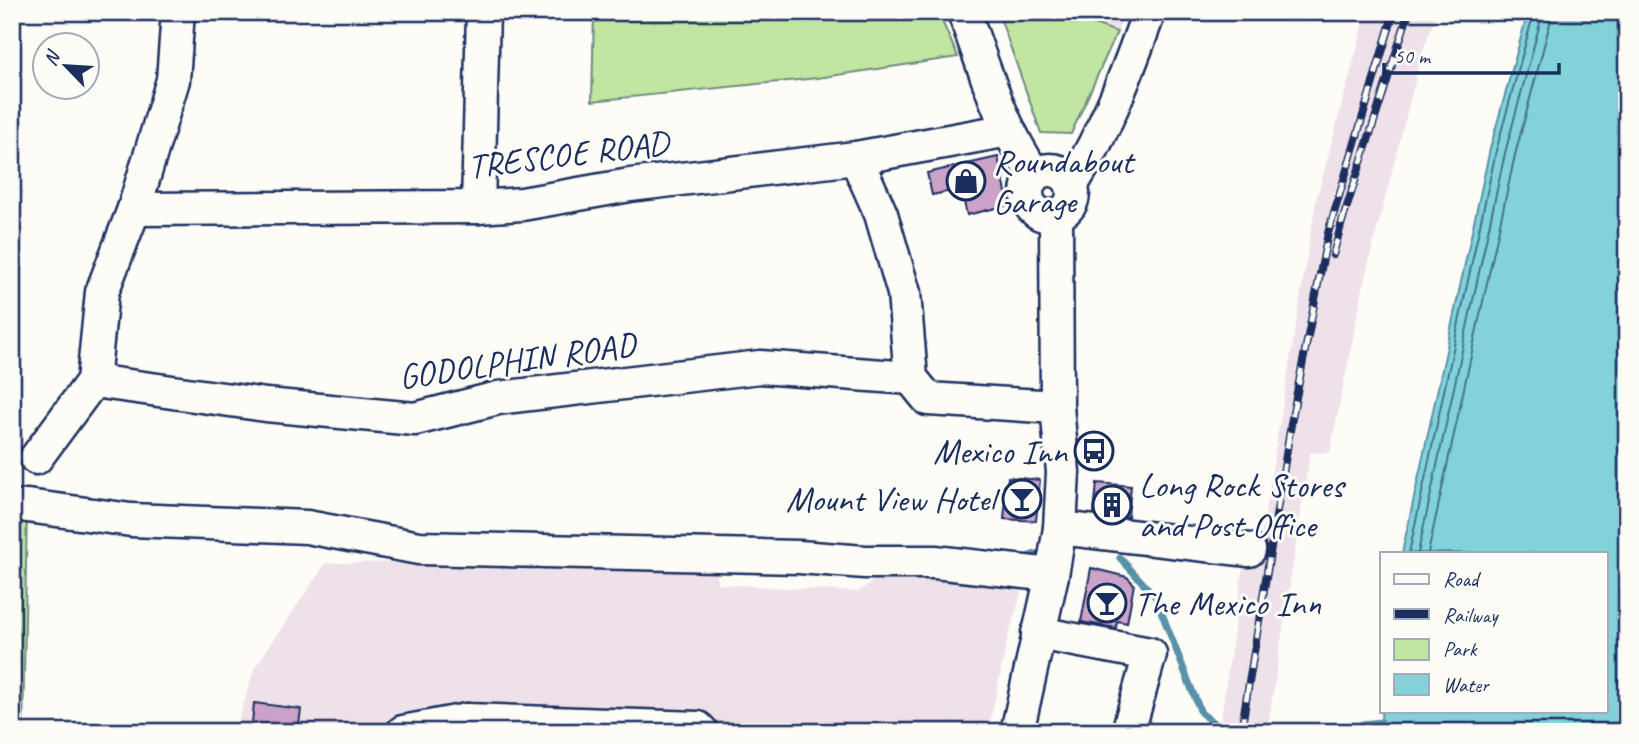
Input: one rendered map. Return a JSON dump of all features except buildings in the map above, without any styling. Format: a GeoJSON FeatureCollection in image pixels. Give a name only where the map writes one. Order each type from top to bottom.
{"type":"FeatureCollection","features":[{"type":"Feature","properties":{"kind":"street"},"geometry":{"type":"LineString","coordinates":[[36,458],[93,381],[102,292],[134,209],[173,80],[178,12]]}},
{"type":"Feature","properties":{"kind":"street"},"geometry":{"type":"LineString","coordinates":[[478,207],[482,12]]}},
{"type":"Feature","properties":{"kind":"street"},"geometry":{"type":"LineString","coordinates":[[964,12],[1009,130],[1035,175]]}},
{"type":"Feature","properties":{"kind":"street"},"geometry":{"type":"LineString","coordinates":[[1072,184],[1059,172],[1042,171],[1035,175],[1028,187],[1029,203],[1041,215],[1056,216],[1069,207],[1073,200],[1072,184],[1088,159],[1133,57],[1149,12]]}},
{"type":"Feature","properties":{"kind":"street","name":"TRESCOE ROAD"},"geometry":{"type":"LineString","coordinates":[[134,209],[478,207],[522,204],[630,185],[856,158],[1009,130]]}},
{"type":"Feature","properties":{"kind":"street"},"geometry":{"type":"LineString","coordinates":[[856,158],[881,214],[904,293],[911,378],[928,399],[1057,407]]}},
{"type":"Feature","properties":{"kind":"street"},"geometry":{"type":"LineString","coordinates":[[1017,732],[1060,528],[1063,472],[1057,407],[1056,216]]}},
{"type":"Feature","properties":{"kind":"street","name":"GODOLPHIN ROAD"},"geometry":{"type":"LineString","coordinates":[[93,381],[266,405],[415,419],[498,398],[760,367],[911,378]]}},
{"type":"Feature","properties":{"kind":"street"},"geometry":{"type":"LineString","coordinates":[[27,506],[131,520],[307,527],[419,548],[936,562],[1052,575]]}},
{"type":"Feature","properties":{"kind":"street"},"geometry":{"type":"LineString","coordinates":[[1060,528],[1249,550]]}},
{"type":"Feature","properties":{"kind":"street"},"geometry":{"type":"LineString","coordinates":[[1038,633],[1150,654],[1128,732]]}},
{"type":"Feature","properties":{"kind":"street"},"geometry":{"type":"LineString","coordinates":[[403,732],[467,726],[698,728],[702,732]]}},
{"type":"Feature","properties":{"kind":"shaded area"},"geometry":{"type":"Polygon","coordinates":[[[1060,12],[1125,12],[1117,32],[1060,12]]]}},
{"type":"Feature","properties":{"kind":"shaded area"},"geometry":{"type":"Polygon","coordinates":[[[1361,12],[1437,12],[1423,50],[1366,273],[1330,452],[1310,453],[1267,732],[1219,732],[1245,554],[1258,555],[1316,201],[1366,15],[1361,12]]]}},
{"type":"Feature","properties":{"kind":"shaded area"},"geometry":{"type":"Polygon","coordinates":[[[422,562],[716,569],[718,584],[858,592],[887,571],[1025,580],[1008,637],[988,732],[235,732],[254,669],[326,563],[422,562]]]}},
{"type":"Feature","properties":{"kind":"green space"},"geometry":{"type":"Polygon","coordinates":[[[594,12],[938,12],[958,57],[817,78],[592,101],[594,12]]]}},
{"type":"Feature","properties":{"kind":"green space"},"geometry":{"type":"Polygon","coordinates":[[[998,12],[1060,12],[1117,32],[1071,134],[1041,133],[998,12]]]}},
{"type":"Feature","properties":{"kind":"green space"},"geometry":{"type":"Polygon","coordinates":[[[12,504],[27,506],[23,732],[12,732],[12,504]]]}},
{"type":"Feature","properties":{"kind":"water"},"geometry":{"type":"Polygon","coordinates":[[[1528,12],[1627,12],[1627,732],[1379,732],[1382,712],[1608,712],[1608,552],[1402,552],[1490,149],[1528,12]]]}},
{"type":"Feature","properties":{"kind":"waterway"},"geometry":{"type":"LineString","coordinates":[[1020,560],[1035,554]]}},
{"type":"Feature","properties":{"kind":"waterway"},"geometry":{"type":"LineString","coordinates":[[1120,558],[1155,596],[1201,713],[1219,727]]}},
{"type":"Feature","properties":{"kind":"waterway"},"geometry":{"type":"LineString","coordinates":[[1351,732],[1363,724],[1381,722]]}},
{"type":"Feature","properties":{"kind":"railway"},"geometry":{"type":"LineString","coordinates":[[1241,732],[1292,418],[1328,233],[1394,12]]}},
{"type":"Feature","properties":{"kind":"railway"},"geometry":{"type":"LineString","coordinates":[[1333,255],[1409,12]]}},
{"type":"Feature","properties":{"kind":"place","name":"Roundabout Garage"},"geometry":{"type":"Point","coordinates":[966,181]}},
{"type":"Feature","properties":{"kind":"place","name":"Mexico Inn"},"geometry":{"type":"Point","coordinates":[1094,451]}},
{"type":"Feature","properties":{"kind":"place","name":"Mount View Hotel"},"geometry":{"type":"Point","coordinates":[1022,499]}},
{"type":"Feature","properties":{"kind":"place","name":"Long Rock Stores and Post Office"},"geometry":{"type":"Point","coordinates":[1112,505]}},
{"type":"Feature","properties":{"kind":"place","name":"The Mexico Inn"},"geometry":{"type":"Point","coordinates":[1107,603]}}]}
